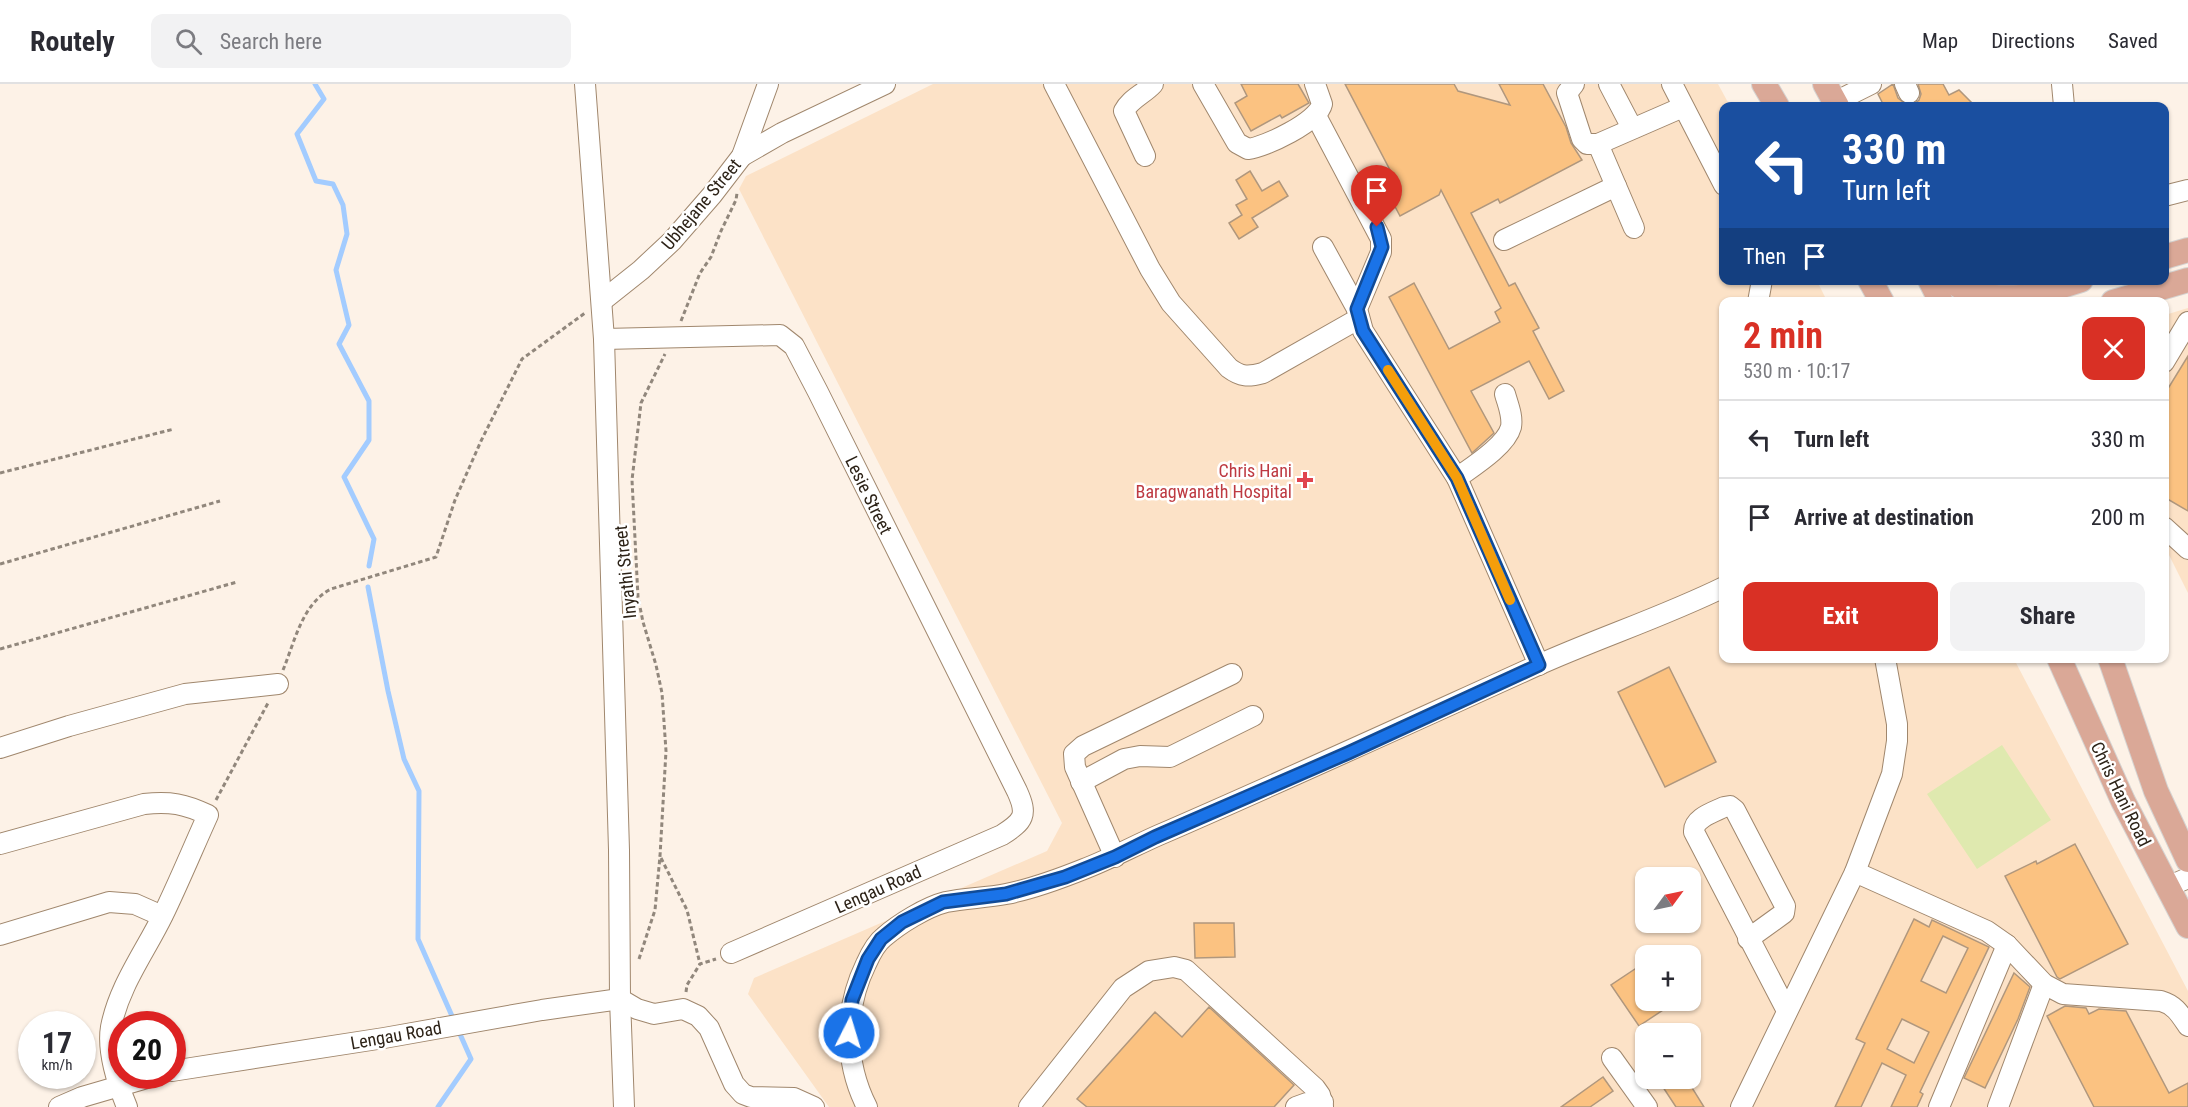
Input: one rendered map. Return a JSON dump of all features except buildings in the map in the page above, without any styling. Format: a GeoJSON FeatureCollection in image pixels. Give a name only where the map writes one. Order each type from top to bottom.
{"type":"FeatureCollection","features":[{"type":"Feature","properties":{"kind":"main road"},"geometry":{"type":"LineString","coordinates":[[1764,84],[1775,102]]}},
{"type":"Feature","properties":{"kind":"main road"},"geometry":{"type":"LineString","coordinates":[[2130,297],[2188,280]]}},
{"type":"Feature","properties":{"kind":"main road"},"geometry":{"type":"LineString","coordinates":[[1958,285],[1986,297]]}},
{"type":"Feature","properties":{"kind":"main road"},"geometry":{"type":"LineString","coordinates":[[2024,297],[2064,285]]}},
{"type":"Feature","properties":{"kind":"main road","name":"Chris Hani Road"},"geometry":{"type":"LineString","coordinates":[[2061,663],[2123,801],[2177,882],[2188,926]]}},
{"type":"Feature","properties":{"kind":"main road","name":"Chris Hani Road"},"geometry":{"type":"LineString","coordinates":[[2111,663],[2156,791],[2188,860]]}},
{"type":"Feature","properties":{"kind":"street"},"geometry":{"type":"LineString","coordinates":[[585,84],[604,339],[624,1107]]}},
{"type":"Feature","properties":{"kind":"street","name":"Ubhejane Street"},"geometry":{"type":"LineString","coordinates":[[602,301],[641,270],[672,241],[742,156],[768,84]]}},
{"type":"Feature","properties":{"kind":"street"},"geometry":{"type":"LineString","coordinates":[[742,156],[782,133],[885,84]]}},
{"type":"Feature","properties":{"kind":"street"},"geometry":{"type":"LineString","coordinates":[[1054,84],[1150,269],[1171,303],[1229,368],[1241,376],[1263,373],[1358,314],[1381,252],[1381,239],[1316,116]]}},
{"type":"Feature","properties":{"kind":"street"},"geometry":{"type":"LineString","coordinates":[[1145,156],[1124,111],[1130,102],[1143,95],[1153,84]]}},
{"type":"Feature","properties":{"kind":"street"},"geometry":{"type":"LineString","coordinates":[[1203,84],[1237,143],[1243,148],[1266,145],[1316,116],[1322,104],[1315,84]]}},
{"type":"Feature","properties":{"kind":"street"},"geometry":{"type":"LineString","coordinates":[[1574,84],[1567,93],[1582,139],[1587,144],[1598,144],[1683,107]]}},
{"type":"Feature","properties":{"kind":"street"},"geometry":{"type":"LineString","coordinates":[[1609,84],[1632,128]]}},
{"type":"Feature","properties":{"kind":"street"},"geometry":{"type":"LineString","coordinates":[[1672,84],[1719,176]]}},
{"type":"Feature","properties":{"kind":"street"},"geometry":{"type":"LineString","coordinates":[[1832,98],[1871,84]]}},
{"type":"Feature","properties":{"kind":"street"},"geometry":{"type":"LineString","coordinates":[[2062,84],[2064,102]]}},
{"type":"Feature","properties":{"kind":"street"},"geometry":{"type":"LineString","coordinates":[[1598,144],[1634,228]]}},
{"type":"Feature","properties":{"kind":"street"},"geometry":{"type":"LineString","coordinates":[[1504,240],[1616,186]]}},
{"type":"Feature","properties":{"kind":"street"},"geometry":{"type":"LineString","coordinates":[[2169,195],[2188,190]]}},
{"type":"Feature","properties":{"kind":"street"},"geometry":{"type":"LineString","coordinates":[[1323,247],[1358,314],[1363,331],[1457,478],[1539,665]]}},
{"type":"Feature","properties":{"kind":"street"},"geometry":{"type":"LineString","coordinates":[[2169,354],[2188,322]]}},
{"type":"Feature","properties":{"kind":"street","name":"Lesie Street"},"geometry":{"type":"LineString","coordinates":[[604,339],[780,335],[795,346],[1017,791],[1023,809],[1021,819]]}},
{"type":"Feature","properties":{"kind":"street"},"geometry":{"type":"LineString","coordinates":[[1457,478],[1501,443],[1510,429],[1511,414],[1505,394]]}},
{"type":"Feature","properties":{"kind":"street"},"geometry":{"type":"LineString","coordinates":[[2169,532],[2188,549]]}},
{"type":"Feature","properties":{"kind":"street"},"geometry":{"type":"LineString","coordinates":[[867,1107],[858,1089],[849,1033],[852,1000],[868,959],[881,939],[902,922],[943,902],[1006,894],[1065,877],[1115,857],[1539,665],[1719,589]]}},
{"type":"Feature","properties":{"kind":"street"},"geometry":{"type":"LineString","coordinates":[[1741,1107],[1855,872],[1892,774],[1896,754],[1897,724],[1886,663]]}},
{"type":"Feature","properties":{"kind":"street"},"geometry":{"type":"LineString","coordinates":[[1115,857],[1075,767],[1074,754],[1083,746],[1232,674]]}},
{"type":"Feature","properties":{"kind":"street"},"geometry":{"type":"LineString","coordinates":[[0,748],[185,694],[278,684]]}},
{"type":"Feature","properties":{"kind":"street"},"geometry":{"type":"LineString","coordinates":[[1081,782],[1124,759],[1170,757],[1253,716]]}},
{"type":"Feature","properties":{"kind":"street"},"geometry":{"type":"LineString","coordinates":[[0,844],[144,804],[163,802],[186,805],[208,815],[162,916],[130,973],[117,1011]]}},
{"type":"Feature","properties":{"kind":"street"},"geometry":{"type":"LineString","coordinates":[[1748,939],[1780,917],[1784,913],[1785,906],[1735,810],[1730,806],[1697,822],[1694,832],[1748,939],[1787,1011]]}},
{"type":"Feature","properties":{"kind":"street","name":"Lengau Road"},"geometry":{"type":"LineString","coordinates":[[731,953],[1002,835],[1017,825],[1021,819]]}},
{"type":"Feature","properties":{"kind":"street"},"geometry":{"type":"LineString","coordinates":[[1855,872],[1987,931],[2007,945],[2044,984],[2063,994],[2161,1000],[2173,1006],[2188,1026]]}},
{"type":"Feature","properties":{"kind":"street"},"geometry":{"type":"LineString","coordinates":[[0,935],[109,902],[135,904],[162,916]]}},
{"type":"Feature","properties":{"kind":"street"},"geometry":{"type":"LineString","coordinates":[[1939,1107],[2007,945]]}},
{"type":"Feature","properties":{"kind":"street"},"geometry":{"type":"LineString","coordinates":[[1029,1107],[1123,988],[1149,971],[1174,966],[1186,970],[1315,1088],[1323,1104]]}},
{"type":"Feature","properties":{"kind":"street"},"geometry":{"type":"LineString","coordinates":[[1998,1107],[2044,984]]}},
{"type":"Feature","properties":{"kind":"street"},"geometry":{"type":"LineString","coordinates":[[620,999],[637,1009],[654,1014],[683,1009],[698,1016],[709,1028],[734,1084],[743,1094],[751,1097],[794,1098],[814,1107]]}},
{"type":"Feature","properties":{"kind":"street","name":"Lengau Road"},"geometry":{"type":"LineString","coordinates":[[186,1069],[620,999]]}},
{"type":"Feature","properties":{"kind":"street"},"geometry":{"type":"LineString","coordinates":[[1612,1058],[1647,1107]]}},
{"type":"Feature","properties":{"kind":"street"},"geometry":{"type":"LineString","coordinates":[[60,1107],[82,1097],[112,1089]]}},
{"type":"Feature","properties":{"kind":"street"},"geometry":{"type":"LineString","coordinates":[[120,1089],[127,1107]]}},
{"type":"Feature","properties":{"kind":"street"},"geometry":{"type":"LineString","coordinates":[[1296,1107],[1307,1103],[1323,1104]]}},
{"type":"Feature","properties":{"kind":"path","name":"Inyathi Street"},"geometry":{"type":"LineString","coordinates":[[637,963],[655,910],[666,751],[656,665],[638,597],[632,480],[641,403],[673,338],[700,273],[711,257],[736,200],[738,189]]}},
{"type":"Feature","properties":{"kind":"path"},"geometry":{"type":"LineString","coordinates":[[208,815],[278,684],[313,602],[331,589],[436,557],[455,500],[522,358],[602,301]]}},
{"type":"Feature","properties":{"kind":"path"},"geometry":{"type":"LineString","coordinates":[[0,473],[174,429]]}},
{"type":"Feature","properties":{"kind":"path"},"geometry":{"type":"LineString","coordinates":[[0,564],[220,501]]}},
{"type":"Feature","properties":{"kind":"path"},"geometry":{"type":"LineString","coordinates":[[0,649],[237,582]]}},
{"type":"Feature","properties":{"kind":"path"},"geometry":{"type":"LineString","coordinates":[[660,856],[687,910],[700,964]]}},
{"type":"Feature","properties":{"kind":"path"},"geometry":{"type":"LineString","coordinates":[[683,1009],[687,985],[700,964],[731,953]]}},
{"type":"Feature","properties":{"kind":"shaded area","name":"Chris Hani Baragwanath Hospital"},"geometry":{"type":"Polygon","coordinates":[[[933,84],[1718,84],[1728,102],[1719,102],[1719,285],[1819,285],[1825,297],[1719,297],[1719,663],[2016,663],[2188,991],[2188,1107],[829,1107],[748,994],[754,978],[1047,851],[1062,823],[739,189],[746,176],[933,84]]]}},
{"type":"Feature","properties":{"kind":"shaded area"},"geometry":{"type":"Polygon","coordinates":[[[2188,308],[2188,593],[2169,555],[2169,314],[2188,308]]]}},
{"type":"Feature","properties":{"kind":"green space"},"geometry":{"type":"Polygon","coordinates":[[[2002,745],[2051,820],[1977,869],[1927,794],[2002,745]]]}},
{"type":"Feature","properties":{"kind":"waterway"},"geometry":{"type":"LineString","coordinates":[[315,84],[324,99],[297,134],[316,181],[333,184],[343,205],[347,234],[336,270],[349,325],[339,344],[369,401],[369,440],[344,477],[374,539],[369,566]]}},
{"type":"Feature","properties":{"kind":"waterway"},"geometry":{"type":"LineString","coordinates":[[368,587],[404,759],[419,791],[418,939],[471,1059],[438,1107]]}},
{"type":"Feature","properties":{"kind":"slow traffic"},"geometry":{"type":"LineString","coordinates":[[1388,370],[1457,478],[1510,600]]}},
{"type":"Feature","properties":{"kind":"place","name":"Chris Hani Baragwanath Hospital"},"geometry":{"type":"Point","coordinates":[1305,480]}},
{"type":"Feature","properties":{"kind":"route"},"geometry":{"type":"LineString","coordinates":[[849,1033],[852,1000],[868,959],[881,939],[902,922],[943,902],[1006,894],[1065,877],[1115,857],[1539,665],[1457,478],[1358,320],[1357,309],[1360,299],[1382,247],[1377,227]]}}]}
